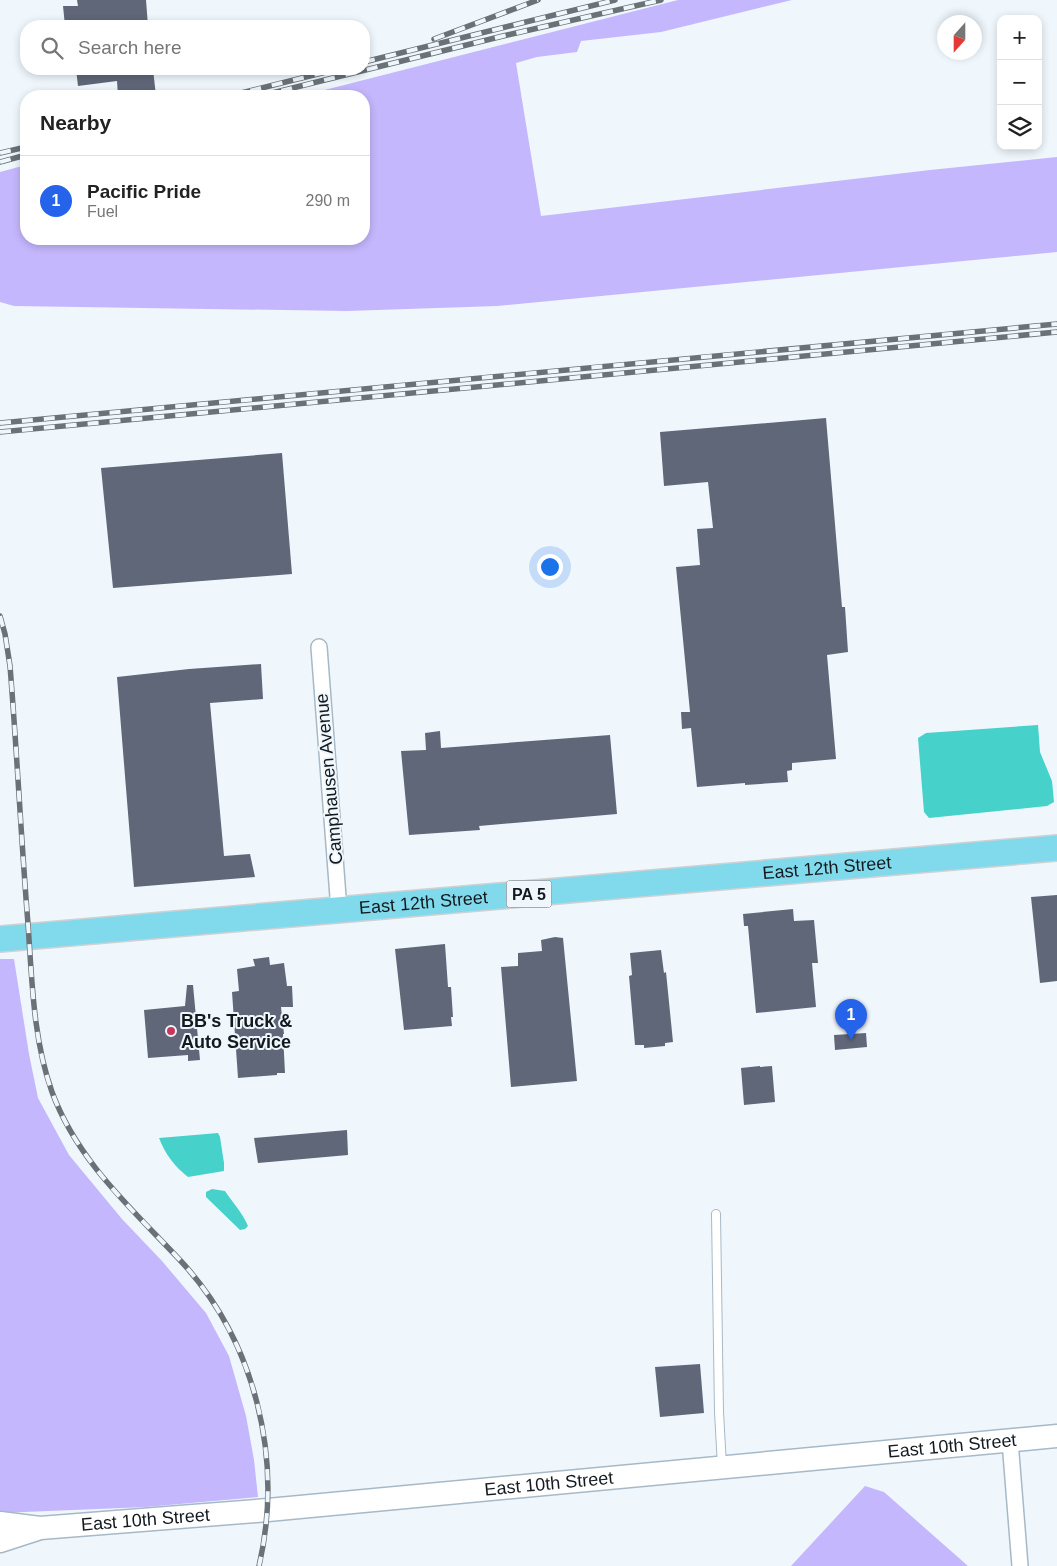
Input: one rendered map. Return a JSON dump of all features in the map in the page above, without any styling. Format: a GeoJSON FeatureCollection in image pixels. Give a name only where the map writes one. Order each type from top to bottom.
{"type":"FeatureCollection","features":[{"type":"Feature","properties":{"kind":"main road","name":"East 12th Street"},"geometry":{"type":"LineString","coordinates":[[0,939],[1057,848]]}},
{"type":"Feature","properties":{"kind":"street","name":"Camphausen Avenue"},"geometry":{"type":"LineString","coordinates":[[319,647],[339,910]]}},
{"type":"Feature","properties":{"kind":"street","name":"East 10th Street"},"geometry":{"type":"LineString","coordinates":[[0,1523],[40,1528],[268,1510],[1057,1436]]}},
{"type":"Feature","properties":{"kind":"street"},"geometry":{"type":"LineString","coordinates":[[1010,1441],[1020,1566]]}},
{"type":"Feature","properties":{"kind":"street","name":"East 10th Street"},"geometry":{"type":"LineString","coordinates":[[0,1541],[40,1528]]}},
{"type":"Feature","properties":{"kind":"lane"},"geometry":{"type":"LineString","coordinates":[[716,1214],[722,1468]]}},
{"type":"Feature","properties":{"kind":"shaded area"},"geometry":{"type":"Polygon","coordinates":[[[678,0],[792,0],[661,32],[581,41],[577,52],[537,57],[516,63],[541,216],[930,170],[1057,157],[1057,252],[497,306],[347,311],[14,306],[0,302],[0,172],[20,167],[20,245],[370,245],[370,90],[325,90],[678,0]]]}},
{"type":"Feature","properties":{"kind":"shaded area"},"geometry":{"type":"Polygon","coordinates":[[[1038,725],[1040,752],[1052,781],[1054,802],[1047,806],[929,818],[924,812],[918,738],[926,733],[1038,725]]]}},
{"type":"Feature","properties":{"kind":"shaded area"},"geometry":{"type":"Polygon","coordinates":[[[0,959],[14,959],[38,1098],[69,1155],[122,1219],[162,1261],[206,1313],[229,1356],[246,1416],[258,1497],[146,1507],[0,1513],[0,959]]]}},
{"type":"Feature","properties":{"kind":"shaded area"},"geometry":{"type":"Polygon","coordinates":[[[218,1133],[224,1171],[188,1177],[171,1160],[159,1138],[218,1133]]]}},
{"type":"Feature","properties":{"kind":"shaded area"},"geometry":{"type":"Polygon","coordinates":[[[212,1189],[225,1191],[246,1221],[248,1226],[245,1229],[240,1230],[206,1197],[206,1192],[212,1189]]]}},
{"type":"Feature","properties":{"kind":"shaded area"},"geometry":{"type":"Polygon","coordinates":[[[865,1486],[884,1492],[968,1566],[791,1566],[865,1486]]]}},
{"type":"Feature","properties":{"kind":"building"},"geometry":{"type":"Polygon","coordinates":[[[77,0],[146,0],[148,20],[64,20],[63,6],[78,6],[77,0]]]}},
{"type":"Feature","properties":{"kind":"building"},"geometry":{"type":"Polygon","coordinates":[[[77,75],[154,75],[155,90],[118,90],[117,81],[78,86],[77,75]]]}},
{"type":"Feature","properties":{"kind":"building"},"geometry":{"type":"Polygon","coordinates":[[[826,418],[842,607],[845,607],[848,652],[827,655],[836,759],[792,763],[792,770],[787,771],[788,782],[697,787],[691,728],[682,729],[681,712],[690,712],[676,567],[700,565],[697,529],[713,528],[708,482],[664,486],[660,432],[826,418]]]}},
{"type":"Feature","properties":{"kind":"building"},"geometry":{"type":"Polygon","coordinates":[[[282,453],[292,574],[113,588],[101,468],[282,453]]]}},
{"type":"Feature","properties":{"kind":"building"},"geometry":{"type":"Polygon","coordinates":[[[261,664],[263,699],[210,703],[224,856],[250,854],[255,877],[134,887],[117,677],[261,664]]]}},
{"type":"Feature","properties":{"kind":"building"},"geometry":{"type":"Polygon","coordinates":[[[440,731],[441,748],[610,735],[617,814],[479,826],[480,830],[409,835],[401,751],[426,750],[425,733],[440,731]]]}},
{"type":"Feature","properties":{"kind":"building"},"geometry":{"type":"Polygon","coordinates":[[[1057,895],[1057,981],[1040,983],[1031,897],[1057,895]]]}},
{"type":"Feature","properties":{"kind":"building"},"geometry":{"type":"Polygon","coordinates":[[[793,909],[794,921],[814,920],[818,963],[812,963],[816,1007],[756,1013],[748,926],[744,926],[743,914],[793,909]]]}},
{"type":"Feature","properties":{"kind":"building"},"geometry":{"type":"Polygon","coordinates":[[[555,937],[563,938],[577,1081],[511,1087],[501,967],[518,966],[518,953],[542,951],[541,940],[555,937]]]}},
{"type":"Feature","properties":{"kind":"building"},"geometry":{"type":"Polygon","coordinates":[[[445,944],[448,987],[451,987],[452,1026],[404,1030],[395,949],[445,944]]]}},
{"type":"Feature","properties":{"kind":"building"},"geometry":{"type":"Polygon","coordinates":[[[661,950],[664,973],[666,972],[673,1042],[665,1043],[665,1046],[644,1048],[644,1045],[635,1045],[629,976],[632,975],[630,953],[661,950]]]}},
{"type":"Feature","properties":{"kind":"building"},"geometry":{"type":"Polygon","coordinates":[[[269,957],[270,965],[284,963],[287,986],[292,986],[293,1007],[281,1007],[285,1073],[238,1078],[232,992],[239,991],[237,969],[255,966],[253,959],[269,957]]]}},
{"type":"Feature","properties":{"kind":"building"},"geometry":{"type":"Polygon","coordinates":[[[187,985],[193,985],[200,1060],[188,1061],[188,1055],[148,1058],[144,1010],[185,1006],[187,985]]]}},
{"type":"Feature","properties":{"kind":"building"},"geometry":{"type":"Polygon","coordinates":[[[866,1033],[867,1047],[835,1050],[834,1035],[866,1033]]]}},
{"type":"Feature","properties":{"kind":"building"},"geometry":{"type":"Polygon","coordinates":[[[772,1066],[775,1102],[744,1105],[741,1068],[772,1066]]]}},
{"type":"Feature","properties":{"kind":"building"},"geometry":{"type":"Polygon","coordinates":[[[347,1130],[348,1155],[258,1163],[254,1138],[347,1130]]]}},
{"type":"Feature","properties":{"kind":"building"},"geometry":{"type":"Polygon","coordinates":[[[700,1364],[704,1413],[660,1417],[655,1367],[700,1364]]]}},
{"type":"Feature","properties":{"kind":"railway"},"geometry":{"type":"LineString","coordinates":[[434,39],[538,0]]}},
{"type":"Feature","properties":{"kind":"railway"},"geometry":{"type":"LineString","coordinates":[[370,61],[615,0]]}},
{"type":"Feature","properties":{"kind":"railway"},"geometry":{"type":"LineString","coordinates":[[370,69],[661,0]]}},
{"type":"Feature","properties":{"kind":"railway"},"geometry":{"type":"LineString","coordinates":[[253,90],[314,75]]}},
{"type":"Feature","properties":{"kind":"railway"},"geometry":{"type":"LineString","coordinates":[[284,90],[345,75]]}},
{"type":"Feature","properties":{"kind":"railway"},"geometry":{"type":"LineString","coordinates":[[0,153],[20,148]]}},
{"type":"Feature","properties":{"kind":"railway"},"geometry":{"type":"LineString","coordinates":[[0,162],[20,157]]}},
{"type":"Feature","properties":{"kind":"railway"},"geometry":{"type":"LineString","coordinates":[[0,423],[1057,324]]}},
{"type":"Feature","properties":{"kind":"railway"},"geometry":{"type":"LineString","coordinates":[[0,432],[1057,332]]}},
{"type":"Feature","properties":{"kind":"railway"},"geometry":{"type":"LineString","coordinates":[[0,616],[10,666],[34,1009],[46,1072],[52,1092],[75,1139],[106,1181],[178,1258],[205,1290],[227,1325],[244,1363],[257,1402],[265,1442],[268,1484],[266,1525],[259,1566]]}},
{"type":"Feature","properties":{"kind":"place","name":"BB's Truck & Auto Service"},"geometry":{"type":"Point","coordinates":[171,1031]}},
{"type":"Feature","properties":{"kind":"place","name":"Pacific Pride"},"geometry":{"type":"Point","coordinates":[851,1040]}}]}
